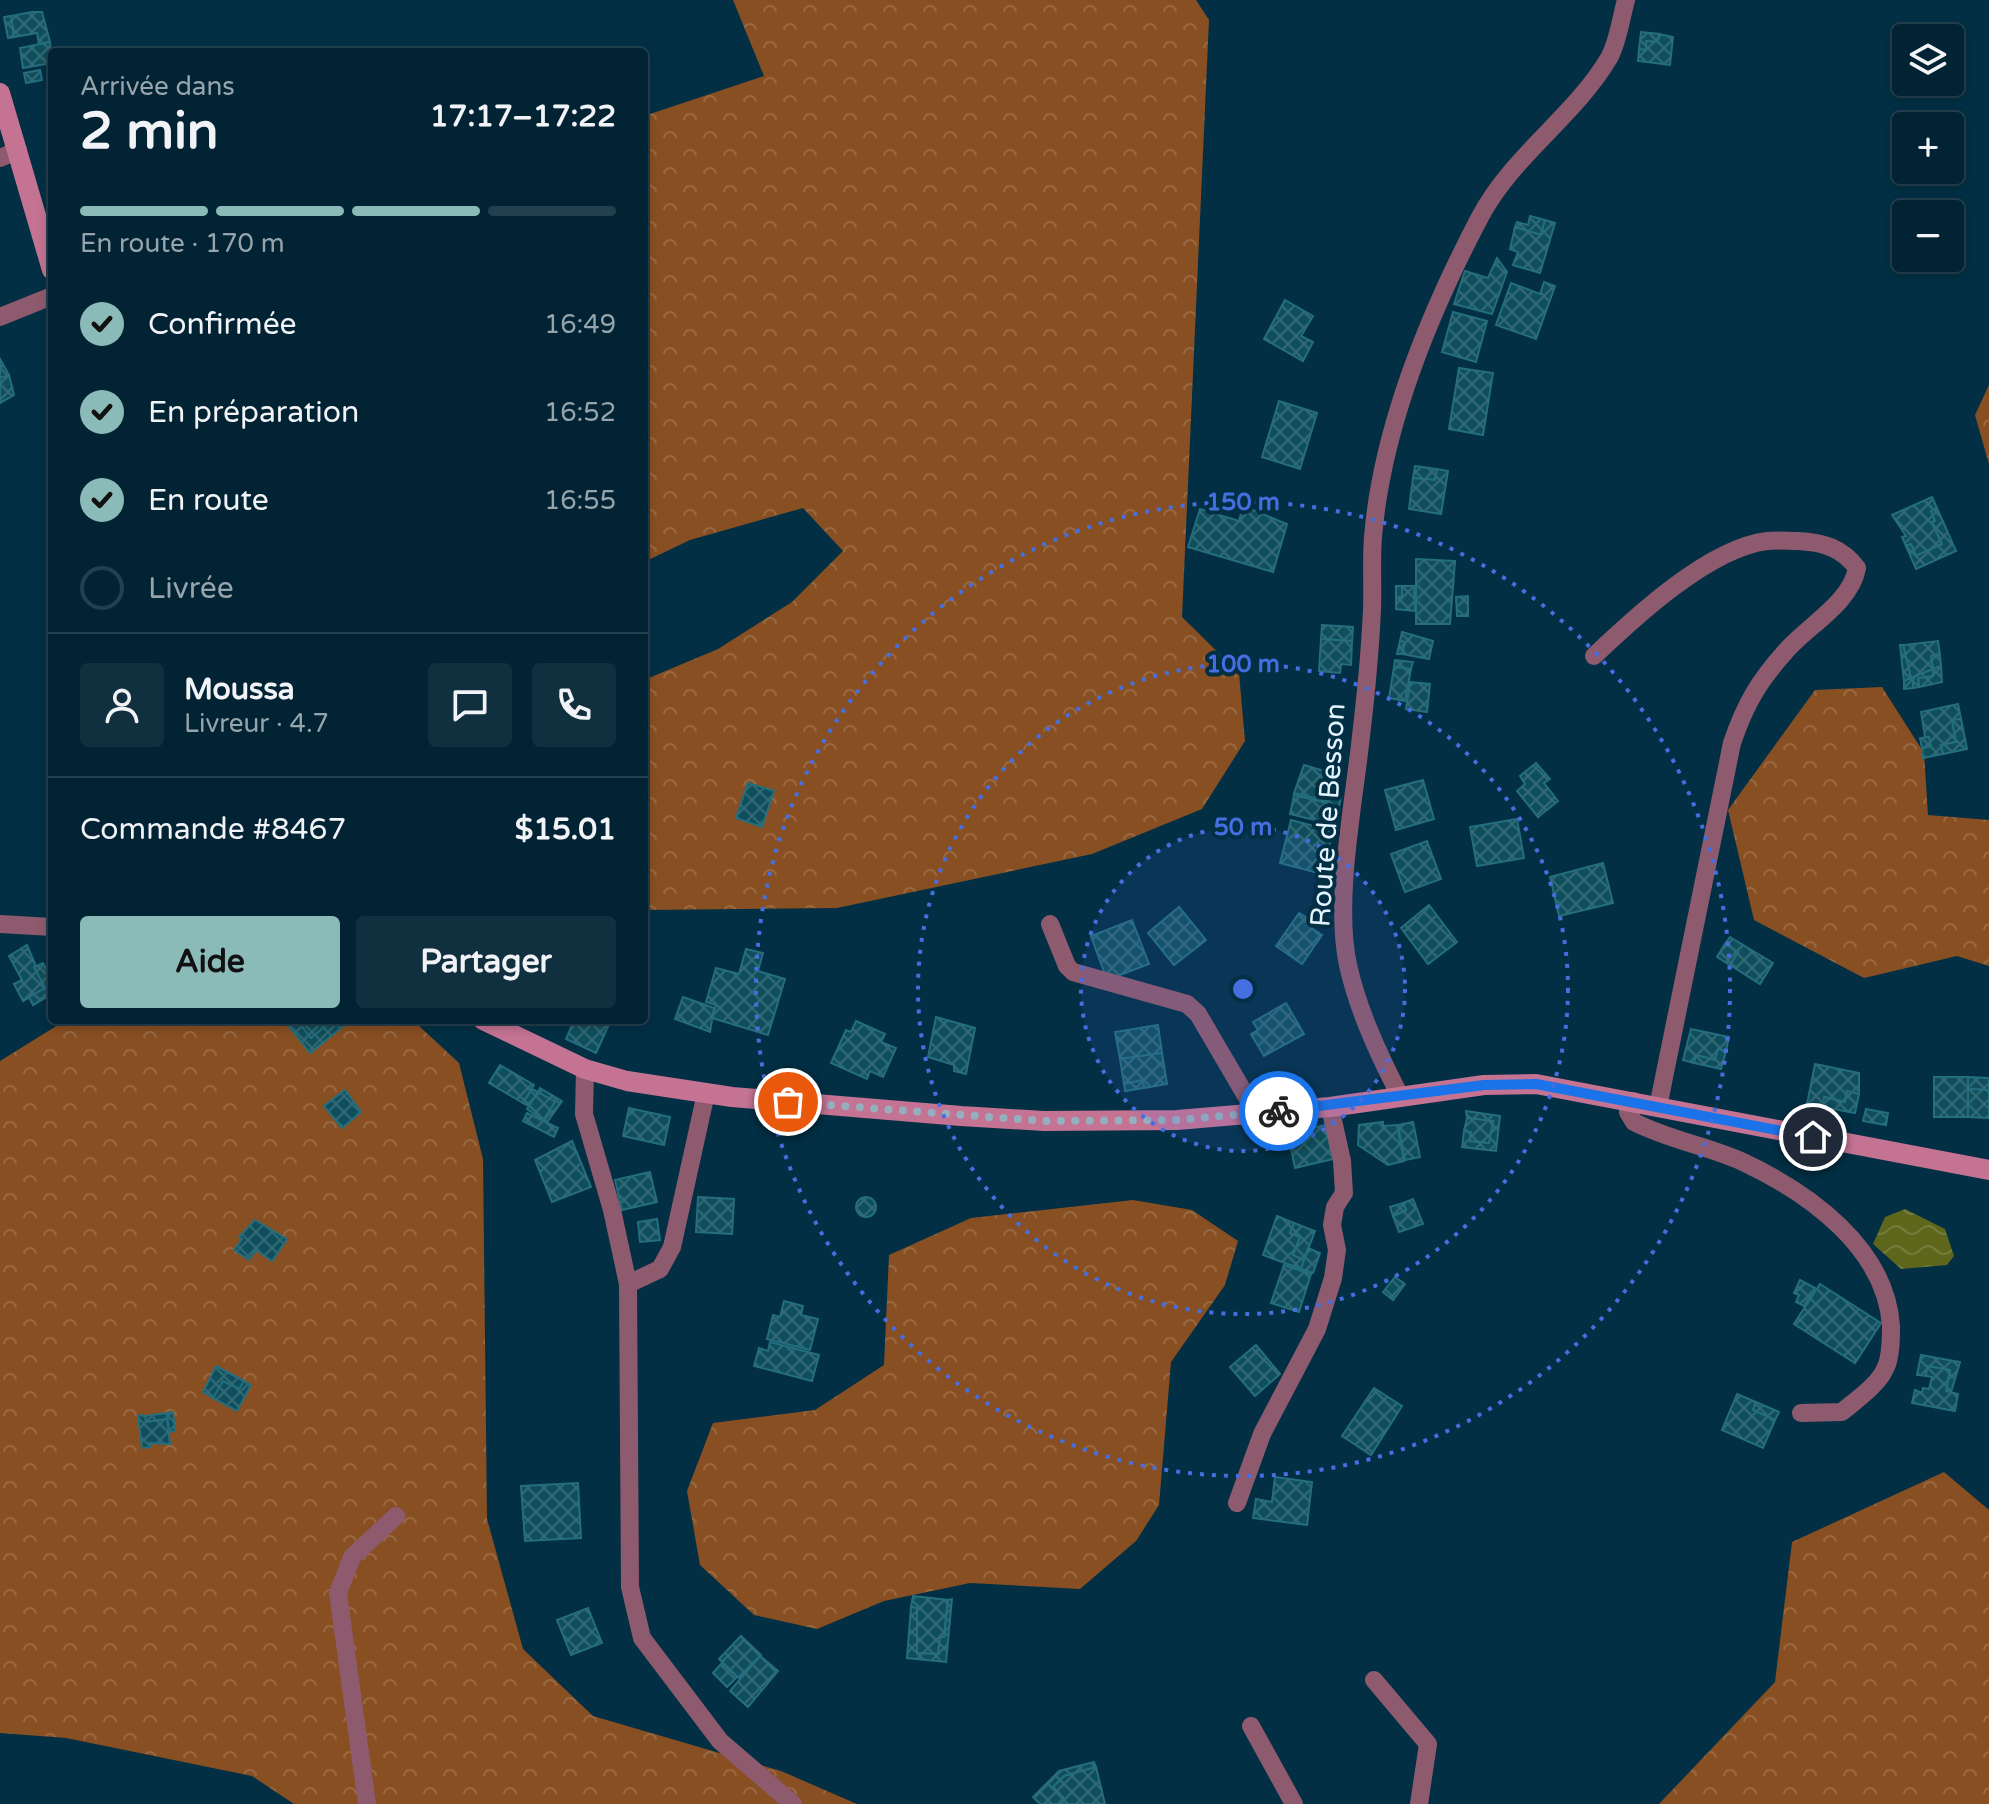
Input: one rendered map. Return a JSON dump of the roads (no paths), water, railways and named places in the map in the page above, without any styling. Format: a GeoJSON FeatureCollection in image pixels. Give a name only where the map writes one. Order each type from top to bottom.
{"type":"FeatureCollection","features":[{"type":"Feature","properties":{"kind":"main road"},"geometry":{"type":"LineString","coordinates":[[0,93],[9,154],[48,259]]}},
{"type":"Feature","properties":{"kind":"main road"},"geometry":{"type":"LineString","coordinates":[[491,1024],[585,1069],[627,1081],[706,1093],[1044,1121],[1177,1120],[1330,1107],[1399,1094],[1484,1085],[1536,1084],[1989,1170]]}},
{"type":"Feature","properties":{"kind":"street","name":"Route de Besson"},"geometry":{"type":"LineString","coordinates":[[1399,1094],[1366,1022],[1348,964],[1345,933],[1346,869],[1372,611],[1373,536],[1388,454],[1406,391],[1449,277],[1482,213],[1508,177],[1582,99],[1611,55],[1626,0]]}},
{"type":"Feature","properties":{"kind":"street"},"geometry":{"type":"LineString","coordinates":[[0,317],[48,298]]}},
{"type":"Feature","properties":{"kind":"street"},"geometry":{"type":"LineString","coordinates":[[1594,656],[1651,602],[1734,550],[1767,541],[1816,542],[1846,553],[1857,568],[1847,592],[1787,649],[1747,699],[1732,743],[1658,1107]]}},
{"type":"Feature","properties":{"kind":"street"},"geometry":{"type":"LineString","coordinates":[[0,924],[48,927]]}},
{"type":"Feature","properties":{"kind":"street"},"geometry":{"type":"LineString","coordinates":[[1050,924],[1067,966],[1073,972],[1187,1004],[1198,1014],[1256,1113]]}},
{"type":"Feature","properties":{"kind":"street"},"geometry":{"type":"LineString","coordinates":[[585,1069],[584,1114],[612,1210],[628,1284],[630,1587],[642,1638],[720,1741],[793,1804]]}},
{"type":"Feature","properties":{"kind":"street"},"geometry":{"type":"LineString","coordinates":[[628,1284],[660,1269],[672,1247],[706,1093]]}},
{"type":"Feature","properties":{"kind":"street"},"geometry":{"type":"LineString","coordinates":[[1633,1101],[1628,1112],[1634,1122],[1743,1162],[1807,1198],[1839,1226],[1873,1267],[1889,1299],[1891,1336],[1885,1369],[1842,1412],[1801,1413]]}},
{"type":"Feature","properties":{"kind":"street"},"geometry":{"type":"LineString","coordinates":[[1237,1503],[1262,1434],[1317,1329],[1333,1278],[1337,1250],[1332,1225],[1335,1207],[1344,1193],[1342,1161],[1330,1107]]}},
{"type":"Feature","properties":{"kind":"street"},"geometry":{"type":"LineString","coordinates":[[367,1804],[338,1593],[352,1557],[396,1516]]}},
{"type":"Feature","properties":{"kind":"street"},"geometry":{"type":"LineString","coordinates":[[1374,1680],[1428,1744],[1419,1804]]}},
{"type":"Feature","properties":{"kind":"street"},"geometry":{"type":"LineString","coordinates":[[1251,1726],[1294,1804]]}},
{"type":"Feature","properties":{"kind":"water"},"geometry":{"type":"Polygon","coordinates":[[[1905,1209],[1945,1229],[1954,1256],[1947,1265],[1901,1269],[1873,1244],[1885,1217],[1905,1209]]]}}]}
